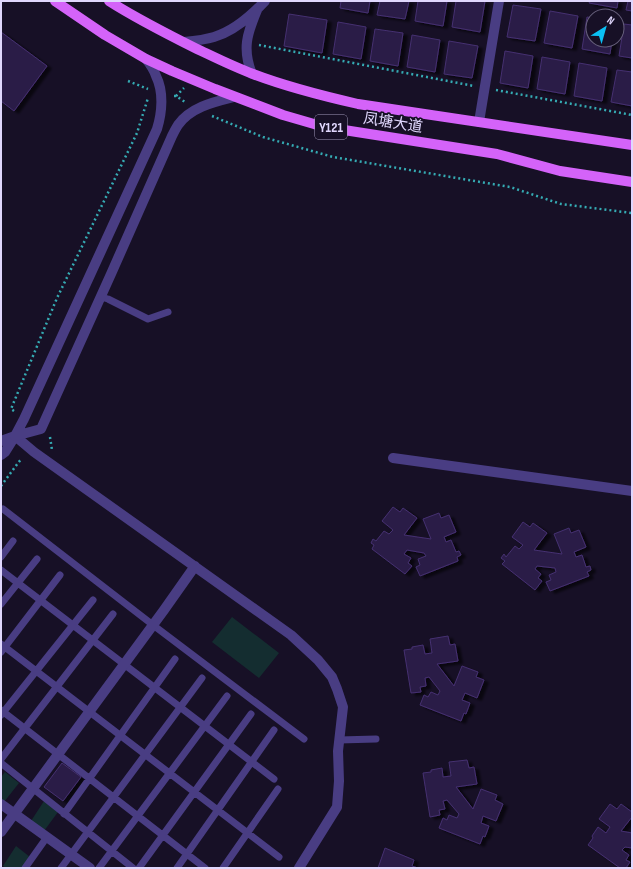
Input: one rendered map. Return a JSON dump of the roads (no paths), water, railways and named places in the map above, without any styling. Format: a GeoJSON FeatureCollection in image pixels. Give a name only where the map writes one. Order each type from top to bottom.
{"type":"FeatureCollection","features":[{"type":"Feature","properties":{"kind":"main road","name":"凤塘大道"},"geometry":{"type":"LineString","coordinates":[[54,1],[105,35],[146,59],[234,97],[283,115],[336,129],[497,154],[560,170],[632,182]]}},
{"type":"Feature","properties":{"kind":"main road","name":"凤塘大道"},"geometry":{"type":"LineString","coordinates":[[109,1],[147,24],[252,74],[319,95],[358,104],[632,145]]}},
{"type":"Feature","properties":{"kind":"street"},"geometry":{"type":"LineString","coordinates":[[479,122],[499,1]]}},
{"type":"Feature","properties":{"kind":"street"},"geometry":{"type":"LineString","coordinates":[[184,42],[200,40],[228,31],[241,23],[261,5]]}},
{"type":"Feature","properties":{"kind":"street"},"geometry":{"type":"LineString","coordinates":[[252,74],[246,56],[246,43],[250,27],[261,5]]}},
{"type":"Feature","properties":{"kind":"street"},"geometry":{"type":"LineString","coordinates":[[1,455],[5,452],[24,419],[157,129],[160,117],[161,92],[157,77],[146,59]]}},
{"type":"Feature","properties":{"kind":"street"},"geometry":{"type":"LineString","coordinates":[[1,441],[41,429],[178,124],[195,110],[212,102],[234,97]]}},
{"type":"Feature","properties":{"kind":"street"},"geometry":{"type":"LineString","coordinates":[[14,436],[34,452],[291,635],[318,660],[332,677],[343,706],[338,751],[340,781],[337,806],[299,868]]}},
{"type":"Feature","properties":{"kind":"street"},"geometry":{"type":"LineString","coordinates":[[393,458],[632,491]]}},
{"type":"Feature","properties":{"kind":"street"},"geometry":{"type":"LineString","coordinates":[[1,832],[90,712],[194,566]]}},
{"type":"Feature","properties":{"kind":"street"},"geometry":{"type":"LineString","coordinates":[[1,804],[90,868]]}},
{"type":"Feature","properties":{"kind":"lane"},"geometry":{"type":"LineString","coordinates":[[101,297],[148,319],[168,312]]}},
{"type":"Feature","properties":{"kind":"lane"},"geometry":{"type":"LineString","coordinates":[[4,509],[153,625],[304,739]]}},
{"type":"Feature","properties":{"kind":"lane"},"geometry":{"type":"LineString","coordinates":[[1,557],[13,541]]}},
{"type":"Feature","properties":{"kind":"lane"},"geometry":{"type":"LineString","coordinates":[[1,604],[37,559]]}},
{"type":"Feature","properties":{"kind":"lane"},"geometry":{"type":"LineString","coordinates":[[1,570],[274,779]]}},
{"type":"Feature","properties":{"kind":"lane"},"geometry":{"type":"LineString","coordinates":[[60,575],[2,648],[36,671],[279,856]]}},
{"type":"Feature","properties":{"kind":"lane"},"geometry":{"type":"LineString","coordinates":[[93,600],[2,712],[25,728],[205,868]]}},
{"type":"Feature","properties":{"kind":"lane"},"geometry":{"type":"LineString","coordinates":[[1,760],[113,614]]}},
{"type":"Feature","properties":{"kind":"lane"},"geometry":{"type":"LineString","coordinates":[[64,814],[175,659]]}},
{"type":"Feature","properties":{"kind":"lane"},"geometry":{"type":"LineString","coordinates":[[61,868],[202,678]]}},
{"type":"Feature","properties":{"kind":"lane"},"geometry":{"type":"LineString","coordinates":[[99,868],[227,696]]}},
{"type":"Feature","properties":{"kind":"lane"},"geometry":{"type":"LineString","coordinates":[[139,868],[251,714]]}},
{"type":"Feature","properties":{"kind":"lane"},"geometry":{"type":"LineString","coordinates":[[178,868],[274,730]]}},
{"type":"Feature","properties":{"kind":"lane"},"geometry":{"type":"LineString","coordinates":[[339,740],[376,740]]}},
{"type":"Feature","properties":{"kind":"lane"},"geometry":{"type":"LineString","coordinates":[[1,763],[133,868]]}},
{"type":"Feature","properties":{"kind":"lane"},"geometry":{"type":"LineString","coordinates":[[223,868],[278,789]]}},
{"type":"Feature","properties":{"kind":"lane"},"geometry":{"type":"LineString","coordinates":[[25,868],[47,837]]}}]}
